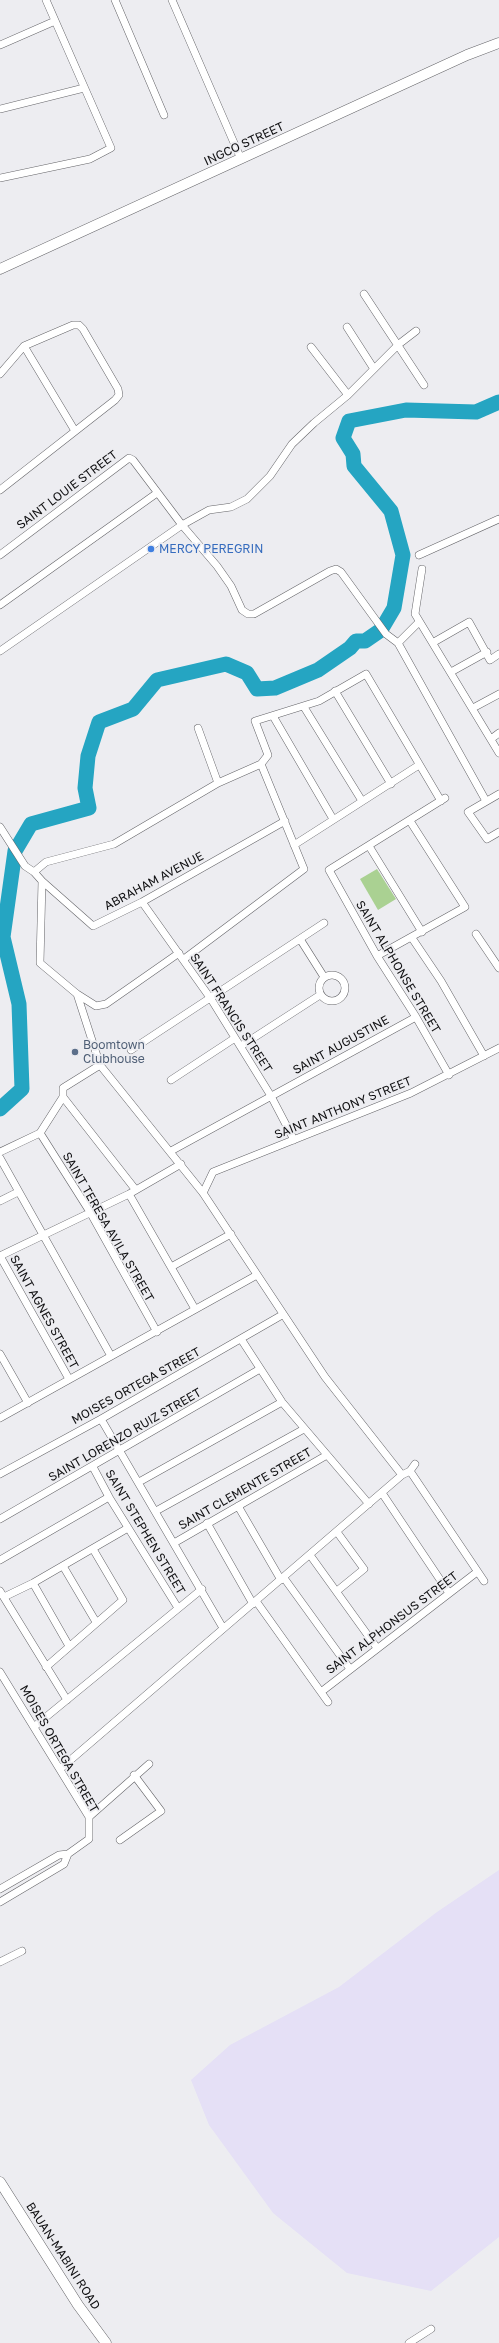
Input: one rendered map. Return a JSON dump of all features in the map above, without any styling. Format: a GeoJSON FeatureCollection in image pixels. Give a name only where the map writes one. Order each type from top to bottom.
{"type":"FeatureCollection","features":[{"type":"Feature","properties":{"kind":"street"},"geometry":{"type":"LineString","coordinates":[[0,178],[90,159],[111,148],[46,0]]}},
{"type":"Feature","properties":{"kind":"street"},"geometry":{"type":"LineString","coordinates":[[115,0],[164,115]]}},
{"type":"Feature","properties":{"kind":"street"},"geometry":{"type":"LineString","coordinates":[[172,0],[241,159]]}},
{"type":"Feature","properties":{"kind":"street"},"geometry":{"type":"LineString","coordinates":[[0,45],[55,21]]}},
{"type":"Feature","properties":{"kind":"street","name":"INGCO STREET"},"geometry":{"type":"LineString","coordinates":[[0,269],[467,55],[499,43]]}},
{"type":"Feature","properties":{"kind":"street"},"geometry":{"type":"LineString","coordinates":[[0,109],[84,88]]}},
{"type":"Feature","properties":{"kind":"street"},"geometry":{"type":"LineString","coordinates":[[364,294],[399,344],[424,385]]}},
{"type":"Feature","properties":{"kind":"street"},"geometry":{"type":"LineString","coordinates":[[0,374],[24,346],[73,325],[79,325],[83,329],[118,389],[119,395],[0,490]]}},
{"type":"Feature","properties":{"kind":"street"},"geometry":{"type":"LineString","coordinates":[[347,327],[374,369]]}},
{"type":"Feature","properties":{"kind":"street"},"geometry":{"type":"LineString","coordinates":[[0,651],[182,525],[209,510],[231,507],[247,499],[270,476],[292,444],[314,423],[348,395],[399,344],[416,331]]}},
{"type":"Feature","properties":{"kind":"street"},"geometry":{"type":"LineString","coordinates":[[24,346],[75,431]]}},
{"type":"Feature","properties":{"kind":"street"},"geometry":{"type":"LineString","coordinates":[[311,347],[348,395]]}},
{"type":"Feature","properties":{"kind":"street","name":"SAINT LOUIE STREET"},"geometry":{"type":"LineString","coordinates":[[0,555],[129,458],[157,493]]}},
{"type":"Feature","properties":{"kind":"street"},"geometry":{"type":"LineString","coordinates":[[0,605],[157,493],[217,566],[231,586],[242,610],[248,614],[254,614],[336,569],[341,572],[386,634],[398,643],[486,801]]}},
{"type":"Feature","properties":{"kind":"street"},"geometry":{"type":"LineString","coordinates":[[419,555],[499,519]]}},
{"type":"Feature","properties":{"kind":"street"},"geometry":{"type":"LineString","coordinates":[[422,569],[415,614],[434,642],[499,753]]}},
{"type":"Feature","properties":{"kind":"street"},"geometry":{"type":"LineString","coordinates":[[398,643],[419,622]]}},
{"type":"Feature","properties":{"kind":"street"},"geometry":{"type":"LineString","coordinates":[[434,642],[469,622],[490,660],[499,654]]}},
{"type":"Feature","properties":{"kind":"street"},"geometry":{"type":"LineString","coordinates":[[451,672],[486,652]]}},
{"type":"Feature","properties":{"kind":"street"},"geometry":{"type":"LineString","coordinates":[[34,872],[46,862],[114,844],[218,783],[261,764],[268,755],[255,722],[304,707],[366,674],[419,764],[443,799],[369,846],[422,932]]}},
{"type":"Feature","properties":{"kind":"street"},"geometry":{"type":"LineString","coordinates":[[335,691],[391,784]]}},
{"type":"Feature","properties":{"kind":"street"},"geometry":{"type":"LineString","coordinates":[[473,708],[499,694]]}},
{"type":"Feature","properties":{"kind":"street"},"geometry":{"type":"LineString","coordinates":[[304,707],[362,801]]}},
{"type":"Feature","properties":{"kind":"street"},"geometry":{"type":"LineString","coordinates":[[273,716],[333,819]]}},
{"type":"Feature","properties":{"kind":"street"},"geometry":{"type":"LineString","coordinates":[[198,728],[218,783]]}},
{"type":"Feature","properties":{"kind":"street"},"geometry":{"type":"LineString","coordinates":[[491,739],[499,733]]}},
{"type":"Feature","properties":{"kind":"street"},"geometry":{"type":"LineString","coordinates":[[2,830],[25,866],[34,872],[42,881],[40,963],[77,994],[96,1006],[106,1004],[181,956],[304,869],[261,764]]}},
{"type":"Feature","properties":{"kind":"street"},"geometry":{"type":"LineString","coordinates":[[294,844],[391,784],[419,764]]}},
{"type":"Feature","properties":{"kind":"street"},"geometry":{"type":"LineString","coordinates":[[499,794],[468,812],[487,839],[499,832]]}},
{"type":"Feature","properties":{"kind":"street","name":"ABRAHAM AVENUE"},"geometry":{"type":"LineString","coordinates":[[42,881],[93,926],[142,902],[285,821]]}},
{"type":"Feature","properties":{"kind":"street"},"geometry":{"type":"LineString","coordinates":[[377,956],[412,938],[465,907],[410,821]]}},
{"type":"Feature","properties":{"kind":"street","name":"SAINT ALPHONSE STREET"},"geometry":{"type":"LineString","coordinates":[[369,846],[329,870],[377,956],[416,1017],[449,1075]]}},
{"type":"Feature","properties":{"kind":"street","name":"SAINT FRANCIS STREET"},"geometry":{"type":"LineString","coordinates":[[142,902],[211,999],[271,1096],[294,1140]]}},
{"type":"Feature","properties":{"kind":"street"},"geometry":{"type":"LineString","coordinates":[[131,1050],[211,999],[324,923]]}},
{"type":"Feature","properties":{"kind":"street"},"geometry":{"type":"LineString","coordinates":[[476,934],[499,968]]}},
{"type":"Feature","properties":{"kind":"street"},"geometry":{"type":"LineString","coordinates":[[412,938],[442,982],[484,1056]]}},
{"type":"Feature","properties":{"kind":"street"},"geometry":{"type":"LineString","coordinates":[[300,940],[324,977]]}},
{"type":"Feature","properties":{"kind":"street"},"geometry":{"type":"LineString","coordinates":[[330,975],[340,977],[343,981],[345,991],[339,1000],[329,1001],[320,995],[319,985],[324,977],[330,975]]}},
{"type":"Feature","properties":{"kind":"street"},"geometry":{"type":"LineString","coordinates":[[77,994],[100,1065],[171,1151],[203,1193],[231,1234],[282,1315],[325,1377],[402,1475]]}},
{"type":"Feature","properties":{"kind":"street"},"geometry":{"type":"LineString","coordinates":[[241,1046],[320,995]]}},
{"type":"Feature","properties":{"kind":"street","name":"SAINT AUGUSTINE"},"geometry":{"type":"LineString","coordinates":[[171,1151],[416,1017]]}},
{"type":"Feature","properties":{"kind":"street"},"geometry":{"type":"LineString","coordinates":[[171,1080],[235,1038]]}},
{"type":"Feature","properties":{"kind":"street","name":"SAINT ANTHONY STREET"},"geometry":{"type":"LineString","coordinates":[[203,1193],[213,1172],[411,1093],[449,1075],[499,1048]]}},
{"type":"Feature","properties":{"kind":"street"},"geometry":{"type":"LineString","coordinates":[[0,1152],[40,1133],[63,1097],[63,1088],[100,1065]]}},
{"type":"Feature","properties":{"kind":"street"},"geometry":{"type":"LineString","coordinates":[[63,1097],[132,1191],[171,1267],[195,1309]]}},
{"type":"Feature","properties":{"kind":"street","name":"SAINT TERESA AVILA STREET"},"geometry":{"type":"LineString","coordinates":[[40,1133],[90,1212],[157,1332]]}},
{"type":"Feature","properties":{"kind":"street"},"geometry":{"type":"LineString","coordinates":[[0,1158],[111,1356]]}},
{"type":"Feature","properties":{"kind":"street"},"geometry":{"type":"LineString","coordinates":[[0,1256],[132,1191],[180,1164]]}},
{"type":"Feature","properties":{"kind":"street"},"geometry":{"type":"LineString","coordinates":[[0,1201],[18,1192]]}},
{"type":"Feature","properties":{"kind":"street"},"geometry":{"type":"LineString","coordinates":[[171,1267],[231,1234]]}},
{"type":"Feature","properties":{"kind":"street","name":"SAINT AGNES STREET"},"geometry":{"type":"LineString","coordinates":[[0,1256],[69,1379]]}},
{"type":"Feature","properties":{"kind":"street"},"geometry":{"type":"LineString","coordinates":[[0,1418],[257,1275]]}},
{"type":"Feature","properties":{"kind":"street","name":"MOISES ORTEGA STREET"},"geometry":{"type":"LineString","coordinates":[[0,1474],[101,1419],[282,1315]]}},
{"type":"Feature","properties":{"kind":"street"},"geometry":{"type":"LineString","coordinates":[[241,1339],[282,1402],[369,1504]]}},
{"type":"Feature","properties":{"kind":"street"},"geometry":{"type":"LineString","coordinates":[[1,1359],[28,1403]]}},
{"type":"Feature","properties":{"kind":"street","name":"SAINT LORENZO RUIZ STREET"},"geometry":{"type":"LineString","coordinates":[[0,1519],[93,1467],[260,1369]]}},
{"type":"Feature","properties":{"kind":"street"},"geometry":{"type":"LineString","coordinates":[[138,1482],[282,1402]]}},
{"type":"Feature","properties":{"kind":"street"},"geometry":{"type":"LineString","coordinates":[[101,1419],[202,1589],[223,1628]]}},
{"type":"Feature","properties":{"kind":"street"},"geometry":{"type":"LineString","coordinates":[[156,1511],[304,1429]]}},
{"type":"Feature","properties":{"kind":"street","name":"SAINT CLEMENTE STREET"},"geometry":{"type":"LineString","coordinates":[[174,1543],[327,1455]]}},
{"type":"Feature","properties":{"kind":"street"},"geometry":{"type":"LineString","coordinates":[[60,1769],[223,1628],[255,1603],[402,1475],[410,1471],[414,1464]]}},
{"type":"Feature","properties":{"kind":"street","name":"SAINT STEPHEN STREET"},"geometry":{"type":"LineString","coordinates":[[93,1467],[109,1497],[178,1608]]}},
{"type":"Feature","properties":{"kind":"street"},"geometry":{"type":"LineString","coordinates":[[410,1471],[484,1581]]}},
{"type":"Feature","properties":{"kind":"street"},"geometry":{"type":"LineString","coordinates":[[382,1493],[449,1592]]}},
{"type":"Feature","properties":{"kind":"street"},"geometry":{"type":"LineString","coordinates":[[0,1560],[109,1497]]}},
{"type":"Feature","properties":{"kind":"street"},"geometry":{"type":"LineString","coordinates":[[238,1506],[282,1579],[350,1669]]}},
{"type":"Feature","properties":{"kind":"street"},"geometry":{"type":"LineString","coordinates":[[207,1523],[255,1603],[328,1702]]}},
{"type":"Feature","properties":{"kind":"street"},"geometry":{"type":"LineString","coordinates":[[67,1700],[2,1594],[32,1583],[128,1528]]}},
{"type":"Feature","properties":{"kind":"street"},"geometry":{"type":"LineString","coordinates":[[337,1532],[364,1569],[338,1591]]}},
{"type":"Feature","properties":{"kind":"street"},"geometry":{"type":"LineString","coordinates":[[46,1666],[122,1600],[93,1548]]}},
{"type":"Feature","properties":{"kind":"street"},"geometry":{"type":"LineString","coordinates":[[310,1555],[338,1591],[377,1648]]}},
{"type":"Feature","properties":{"kind":"street"},"geometry":{"type":"LineString","coordinates":[[62,1566],[96,1622]]}},
{"type":"Feature","properties":{"kind":"street","name":"SAINT ALPHONSUS STREET"},"geometry":{"type":"LineString","coordinates":[[321,1692],[449,1592],[477,1572]]}},
{"type":"Feature","properties":{"kind":"street"},"geometry":{"type":"LineString","coordinates":[[32,1583],[69,1646]]}},
{"type":"Feature","properties":{"kind":"street"},"geometry":{"type":"LineString","coordinates":[[34,1726],[202,1589]]}},
{"type":"Feature","properties":{"kind":"street","name":"MOISES ORTEGA STREET"},"geometry":{"type":"LineString","coordinates":[[0,1672],[89,1817],[89,1839],[68,1854]]}},
{"type":"Feature","properties":{"kind":"street"},"geometry":{"type":"LineString","coordinates":[[89,1817],[134,1775],[149,1764]]}},
{"type":"Feature","properties":{"kind":"street"},"geometry":{"type":"LineString","coordinates":[[120,1840],[161,1811],[134,1775]]}},
{"type":"Feature","properties":{"kind":"street"},"geometry":{"type":"LineString","coordinates":[[0,1889],[59,1855],[68,1854],[64,1864],[0,1902]]}},
{"type":"Feature","properties":{"kind":"street"},"geometry":{"type":"LineString","coordinates":[[0,1962],[22,1951]]}},
{"type":"Feature","properties":{"kind":"street","name":"BAUAN-MABINI ROAD"},"geometry":{"type":"LineString","coordinates":[[0,2182],[78,2305],[106,2343]]}},
{"type":"Feature","properties":{"kind":"street"},"geometry":{"type":"LineString","coordinates":[[409,2343],[431,2329]]}},
{"type":"Feature","properties":{"kind":"shaded area"},"geometry":{"type":"Polygon","coordinates":[[[499,1870],[499,2237],[431,2291],[347,2273],[273,2213],[209,2125],[191,2080],[230,2045],[339,1987],[437,1912],[499,1870]]]}},
{"type":"Feature","properties":{"kind":"green space"},"geometry":{"type":"Polygon","coordinates":[[[377,869],[396,899],[378,910],[360,879],[377,869]]]}},
{"type":"Feature","properties":{"kind":"waterway"},"geometry":{"type":"LineString","coordinates":[[0,1109],[22,1089],[19,1004],[3,937],[15,851],[31,824],[89,808],[85,788],[88,756],[99,722],[133,709],[157,680],[226,664],[247,673],[257,689],[275,688],[318,670],[350,648],[356,641],[365,641],[381,630],[394,608],[403,555],[391,511],[354,466],[353,454],[343,438],[349,421],[406,410],[476,412],[499,402]]}},
{"type":"Feature","properties":{"kind":"place","name":"MERCY PEREGRIN"},"geometry":{"type":"Point","coordinates":[151,549]}},
{"type":"Feature","properties":{"kind":"place","name":"Boomtown Clubhouse"},"geometry":{"type":"Point","coordinates":[75,1052]}}]}
